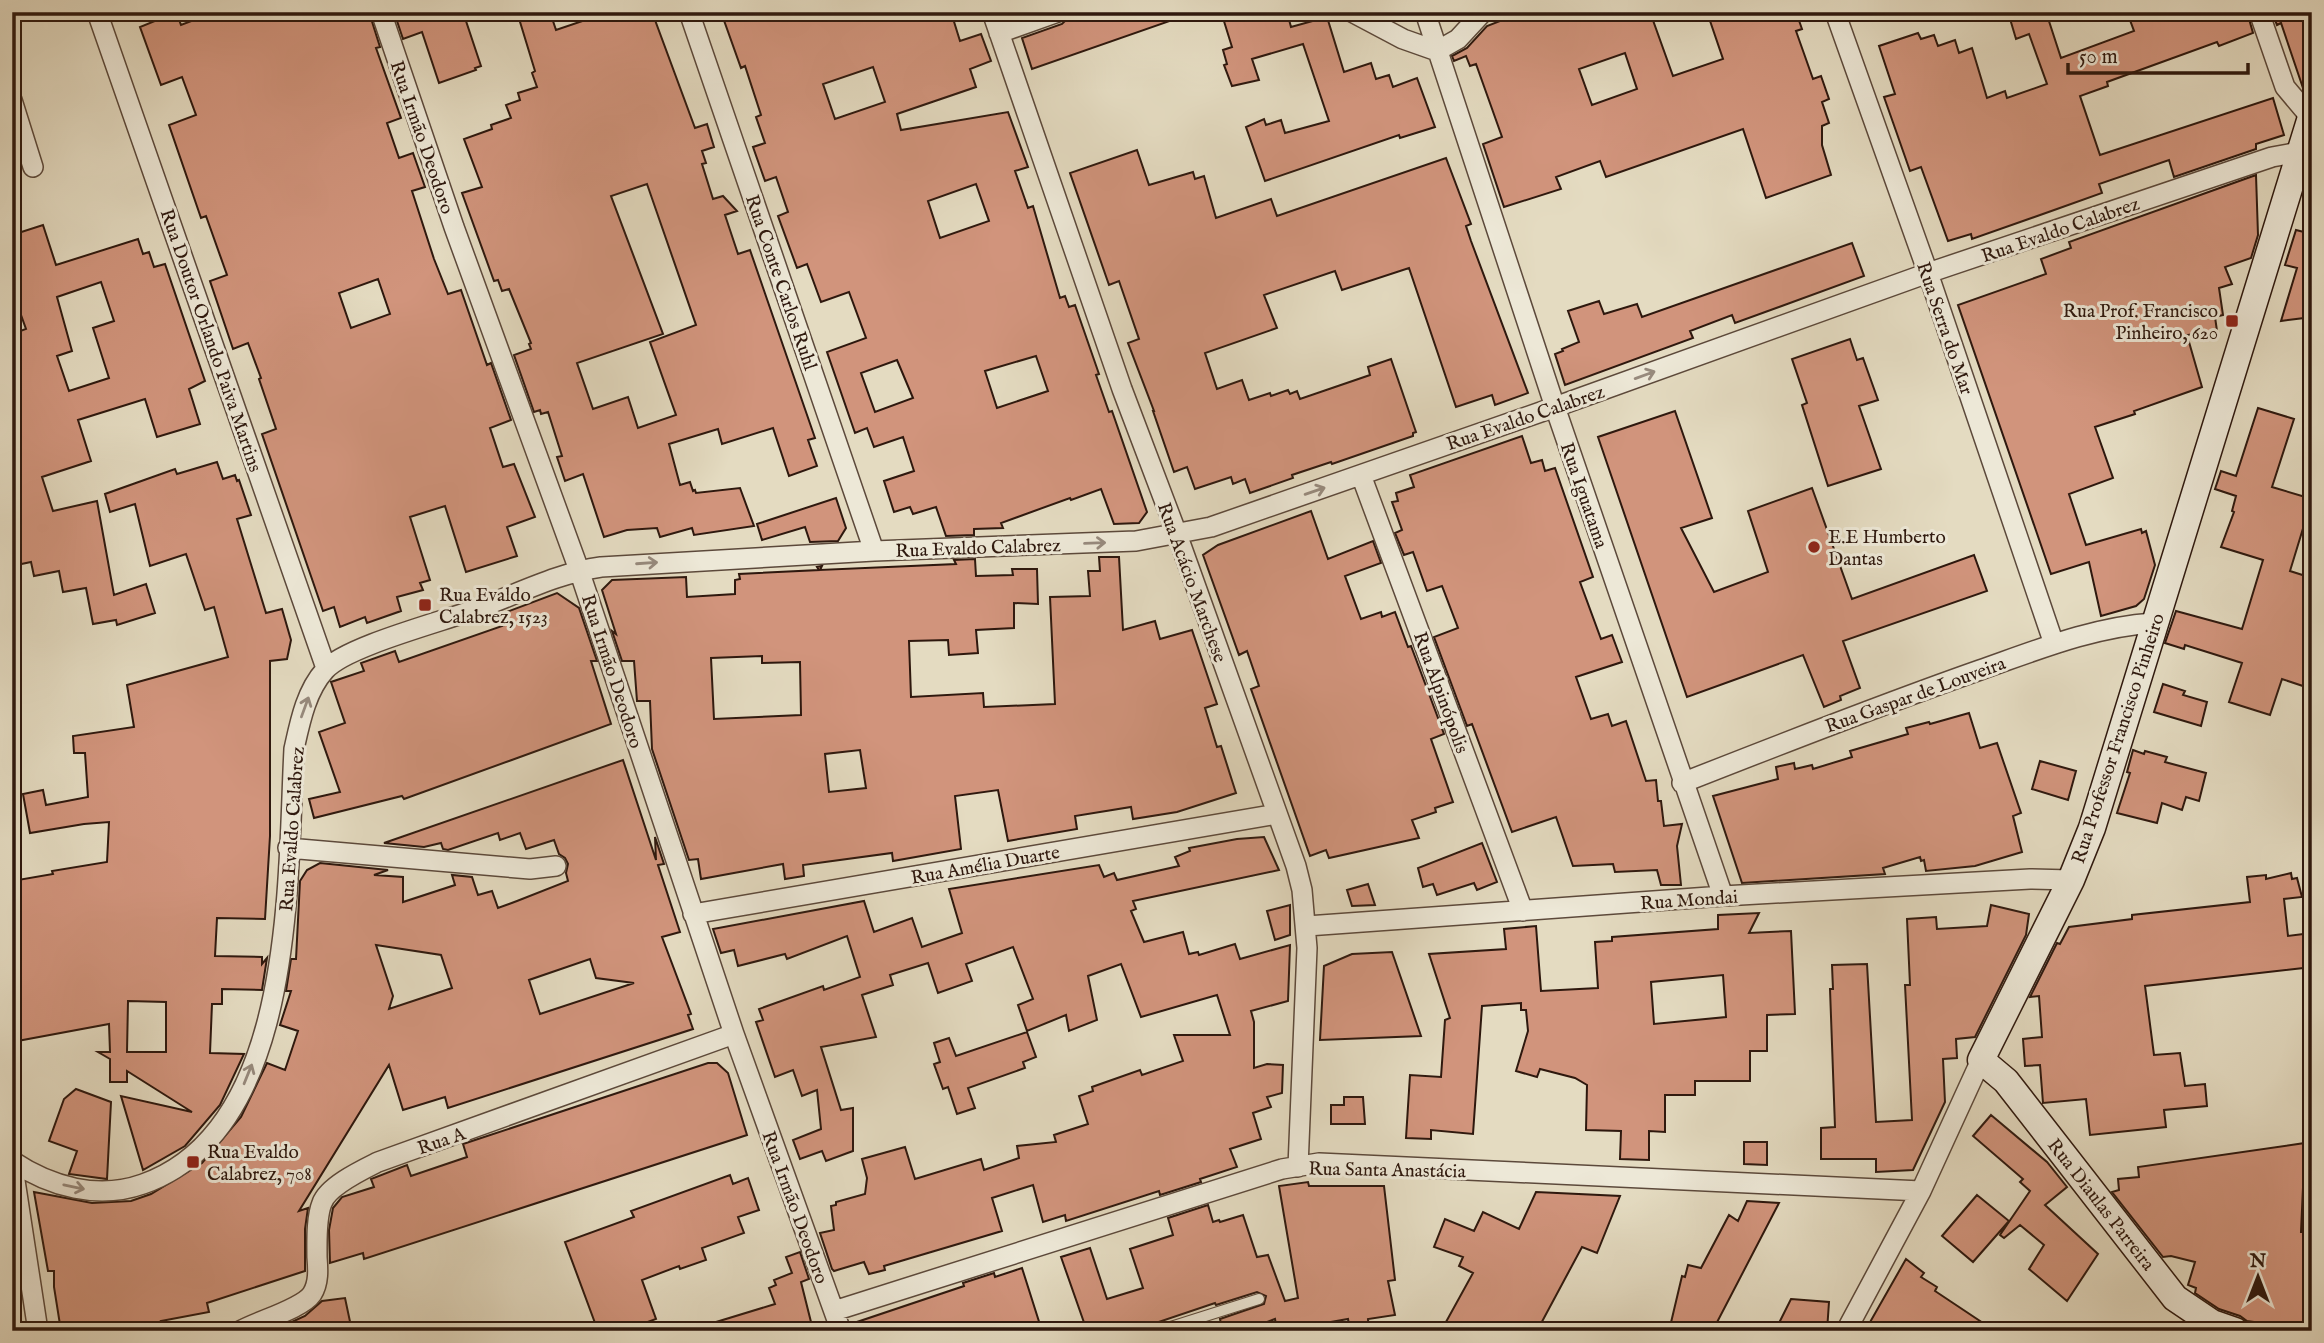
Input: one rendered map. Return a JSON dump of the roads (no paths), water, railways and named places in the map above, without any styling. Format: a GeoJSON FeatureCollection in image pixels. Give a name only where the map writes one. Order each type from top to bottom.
{"type":"FeatureCollection","features":[{"type":"Feature","properties":{"kind":"street","name":"Rua Doutor Orlando Paiva Martins"},"geometry":{"type":"LineString","coordinates":[[97,12],[326,668]]}},
{"type":"Feature","properties":{"kind":"street","name":"Rua Irmão Deodoro"},"geometry":{"type":"LineString","coordinates":[[381,12],[454,227],[579,570],[734,1034],[841,1331]]}},
{"type":"Feature","properties":{"kind":"street","name":"Rua Conte Carlos Ruhl"},"geometry":{"type":"LineString","coordinates":[[689,12],[874,551]]}},
{"type":"Feature","properties":{"kind":"street","name":"Rua Acácio Marchese"},"geometry":{"type":"LineString","coordinates":[[992,12],[1122,388],[1296,866],[1307,926],[1298,1167]]}},
{"type":"Feature","properties":{"kind":"street"},"geometry":{"type":"LineString","coordinates":[[999,33],[1058,12]]}},
{"type":"Feature","properties":{"kind":"street"},"geometry":{"type":"LineString","coordinates":[[1352,12],[1403,38],[1437,51],[1458,39],[1483,12]]}},
{"type":"Feature","properties":{"kind":"street","name":"Rua Iguatama"},"geometry":{"type":"LineString","coordinates":[[1425,12],[1555,407],[1723,896]]}},
{"type":"Feature","properties":{"kind":"street","name":"Rua Serra do Mar"},"geometry":{"type":"LineString","coordinates":[[1835,12],[1928,273],[2054,644]]}},
{"type":"Feature","properties":{"kind":"street"},"geometry":{"type":"LineString","coordinates":[[2259,12],[2285,87],[2311,116]]}},
{"type":"Feature","properties":{"kind":"street"},"geometry":{"type":"LineString","coordinates":[[12,100],[33,167]]}},
{"type":"Feature","properties":{"kind":"street","name":"Rua Professor Francisco Pinheiro"},"geometry":{"type":"LineString","coordinates":[[1846,1331],[1921,1191],[1981,1060],[2071,880],[2092,828],[2311,116]]}},
{"type":"Feature","properties":{"kind":"street","name":"Rua Evaldo Calabrez"},"geometry":{"type":"LineString","coordinates":[[12,1161],[36,1177],[92,1191],[128,1189],[160,1178],[199,1152],[224,1122],[242,1089],[266,1031],[284,931],[294,749],[308,698],[326,668],[347,655],[579,570],[646,563],[874,551],[1136,541],[1211,527],[1928,273],[2272,156],[2300,152]]}},
{"type":"Feature","properties":{"kind":"street","name":"Rua Alpinópolis"},"geometry":{"type":"LineString","coordinates":[[1361,475],[1523,911]]}},
{"type":"Feature","properties":{"kind":"street","name":"Rua Gaspar de Louveira"},"geometry":{"type":"LineString","coordinates":[[1682,783],[1872,707],[2054,644],[2120,625],[2153,623]]}},
{"type":"Feature","properties":{"kind":"street","name":"Rua Amélia Duarte"},"geometry":{"type":"LineString","coordinates":[[693,914],[1277,814]]}},
{"type":"Feature","properties":{"kind":"street"},"geometry":{"type":"LineString","coordinates":[[288,848],[530,869],[556,866]]}},
{"type":"Feature","properties":{"kind":"street","name":"Rua Mondai"},"geometry":{"type":"LineString","coordinates":[[1307,926],[1723,896],[2030,879],[2071,880]]}},
{"type":"Feature","properties":{"kind":"street","name":"Rua A"},"geometry":{"type":"LineString","coordinates":[[240,1331],[301,1303],[312,1294],[318,1277],[319,1219],[322,1203],[326,1195],[359,1172],[378,1162],[734,1034]]}},
{"type":"Feature","properties":{"kind":"street","name":"Rua Diaulas Parreira"},"geometry":{"type":"LineString","coordinates":[[1981,1060],[2006,1081],[2175,1298],[2213,1323],[2235,1331]]}},
{"type":"Feature","properties":{"kind":"street"},"geometry":{"type":"LineString","coordinates":[[12,1161],[38,1331]]}},
{"type":"Feature","properties":{"kind":"street","name":"Rua Santa Anastácia"},"geometry":{"type":"LineString","coordinates":[[834,1311],[1282,1169],[1319,1163],[1921,1191]]}},
{"type":"Feature","properties":{"kind":"lane"},"geometry":{"type":"LineString","coordinates":[[1158,1331],[1259,1299]]}},
{"type":"Feature","properties":{"kind":"place","name":"Rua Prof. Francisco Pinheiro, 620"},"geometry":{"type":"Point","coordinates":[2232,321]}},
{"type":"Feature","properties":{"kind":"place","name":"E.E Humberto Dantas"},"geometry":{"type":"Point","coordinates":[1814,547]}},
{"type":"Feature","properties":{"kind":"place","name":"Rua Evaldo Calabrez, 1523"},"geometry":{"type":"Point","coordinates":[425,605]}},
{"type":"Feature","properties":{"kind":"place","name":"Rua Evaldo Calabrez, 708"},"geometry":{"type":"Point","coordinates":[193,1162]}}]}
